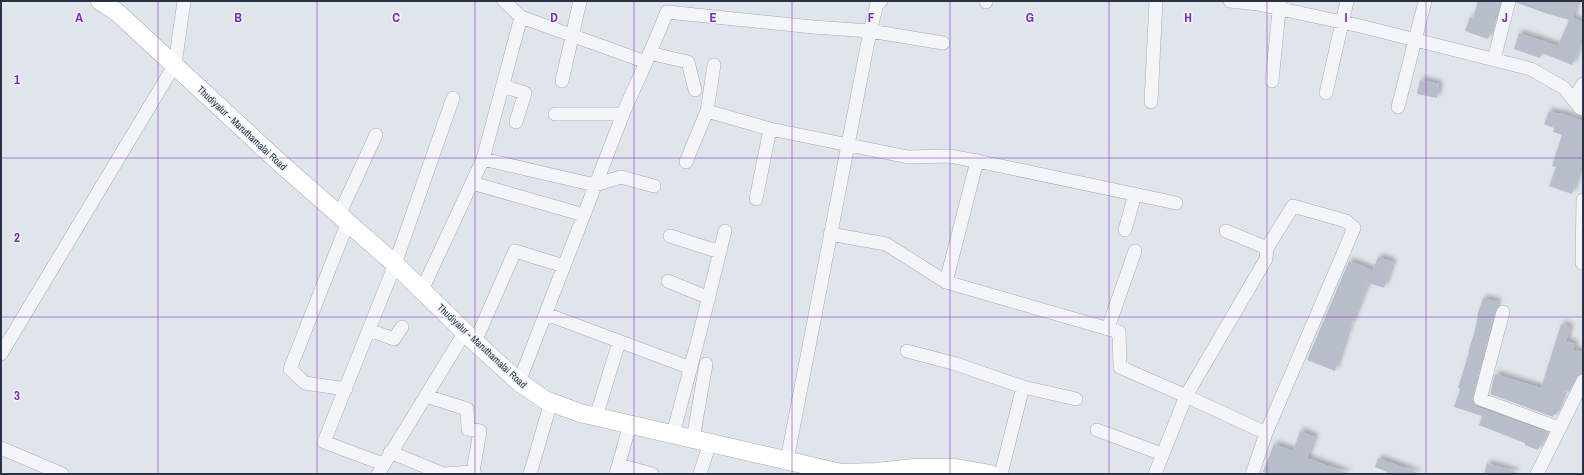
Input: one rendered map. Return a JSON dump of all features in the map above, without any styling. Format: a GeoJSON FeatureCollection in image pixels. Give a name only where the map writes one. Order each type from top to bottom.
{"type":"FeatureCollection","features":[{"type":"Feature","properties":{"kind":"main road","name":"Thudiyalur - Maruthamalai Road"},"geometry":{"type":"LineString","coordinates":[[100,1],[118,13],[175,64],[280,163],[395,264],[519,382],[545,400],[580,413],[596,417],[841,473],[900,472],[914,468],[956,468],[991,474]]}},
{"type":"Feature","properties":{"kind":"street"},"geometry":{"type":"LineString","coordinates":[[1,354],[175,64],[184,1]]}},
{"type":"Feature","properties":{"kind":"street"},"geometry":{"type":"LineString","coordinates":[[504,1],[521,17],[572,35],[648,58],[688,62],[694,90]]}},
{"type":"Feature","properties":{"kind":"street"},"geometry":{"type":"LineString","coordinates":[[562,81],[580,1]]}},
{"type":"Feature","properties":{"kind":"street"},"geometry":{"type":"LineString","coordinates":[[787,460],[870,31],[877,4],[881,1]]}},
{"type":"Feature","properties":{"kind":"street"},"geometry":{"type":"LineString","coordinates":[[1151,102],[1156,1]]}},
{"type":"Feature","properties":{"kind":"street"},"geometry":{"type":"LineString","coordinates":[[1230,1],[1280,5],[1532,70],[1564,88],[1578,105]]}},
{"type":"Feature","properties":{"kind":"street"},"geometry":{"type":"LineString","coordinates":[[1326,93],[1347,1]]}},
{"type":"Feature","properties":{"kind":"street"},"geometry":{"type":"LineString","coordinates":[[1398,107],[1425,1]]}},
{"type":"Feature","properties":{"kind":"street"},"geometry":{"type":"LineString","coordinates":[[1494,59],[1510,1]]}},
{"type":"Feature","properties":{"kind":"street"},"geometry":{"type":"LineString","coordinates":[[1272,81],[1280,5]]}},
{"type":"Feature","properties":{"kind":"street"},"geometry":{"type":"LineString","coordinates":[[519,382],[623,114],[648,58],[668,6],[813,27],[870,31],[943,43]]}},
{"type":"Feature","properties":{"kind":"street"},"geometry":{"type":"LineString","coordinates":[[422,290],[483,160],[521,17]]}},
{"type":"Feature","properties":{"kind":"street"},"geometry":{"type":"LineString","coordinates":[[686,162],[707,111],[714,65]]}},
{"type":"Feature","properties":{"kind":"street"},"geometry":{"type":"LineString","coordinates":[[1578,105],[1583,84]]}},
{"type":"Feature","properties":{"kind":"street"},"geometry":{"type":"LineString","coordinates":[[503,86],[525,93],[516,122]]}},
{"type":"Feature","properties":{"kind":"street"},"geometry":{"type":"LineString","coordinates":[[453,98],[395,264],[324,442],[380,469],[426,396],[470,337],[515,251],[564,266]]}},
{"type":"Feature","properties":{"kind":"street"},"geometry":{"type":"LineString","coordinates":[[707,111],[770,129],[908,157],[949,156],[1176,203]]}},
{"type":"Feature","properties":{"kind":"street"},"geometry":{"type":"LineString","coordinates":[[555,114],[623,114]]}},
{"type":"Feature","properties":{"kind":"street"},"geometry":{"type":"LineString","coordinates":[[756,199],[770,129]]}},
{"type":"Feature","properties":{"kind":"street"},"geometry":{"type":"LineString","coordinates":[[346,389],[305,383],[290,369],[343,218],[376,135]]}},
{"type":"Feature","properties":{"kind":"street"},"geometry":{"type":"LineString","coordinates":[[483,160],[595,185],[621,177],[654,186]]}},
{"type":"Feature","properties":{"kind":"street"},"geometry":{"type":"LineString","coordinates":[[946,282],[977,161]]}},
{"type":"Feature","properties":{"kind":"street"},"geometry":{"type":"LineString","coordinates":[[472,183],[584,215]]}},
{"type":"Feature","properties":{"kind":"street"},"geometry":{"type":"LineString","coordinates":[[1125,230],[1135,194]]}},
{"type":"Feature","properties":{"kind":"street"},"geometry":{"type":"LineString","coordinates":[[1582,263],[1583,200]]}},
{"type":"Feature","properties":{"kind":"street"},"geometry":{"type":"LineString","coordinates":[[1154,474],[1186,396],[1266,258],[1268,248],[1293,206],[1346,221],[1354,228],[1266,433],[1252,474]]}},
{"type":"Feature","properties":{"kind":"street"},"geometry":{"type":"LineString","coordinates":[[673,434],[725,231]]}},
{"type":"Feature","properties":{"kind":"street"},"geometry":{"type":"LineString","coordinates":[[1226,231],[1268,248]]}},
{"type":"Feature","properties":{"kind":"street"},"geometry":{"type":"LineString","coordinates":[[830,234],[886,244],[946,282],[1119,332],[1120,366],[1266,433]]}},
{"type":"Feature","properties":{"kind":"street"},"geometry":{"type":"LineString","coordinates":[[670,236],[720,252]]}},
{"type":"Feature","properties":{"kind":"street"},"geometry":{"type":"LineString","coordinates":[[1108,328],[1135,250]]}},
{"type":"Feature","properties":{"kind":"street"},"geometry":{"type":"LineString","coordinates":[[668,281],[709,298]]}},
{"type":"Feature","properties":{"kind":"street"},"geometry":{"type":"LineString","coordinates":[[1503,312],[1480,399],[1559,428]]}},
{"type":"Feature","properties":{"kind":"street"},"geometry":{"type":"LineString","coordinates":[[546,314],[691,368]]}},
{"type":"Feature","properties":{"kind":"street"},"geometry":{"type":"LineString","coordinates":[[369,330],[394,339],[402,327]]}},
{"type":"Feature","properties":{"kind":"street"},"geometry":{"type":"LineString","coordinates":[[596,417],[619,342]]}},
{"type":"Feature","properties":{"kind":"street"},"geometry":{"type":"LineString","coordinates":[[907,351],[956,364],[1023,387],[1076,399]]}},
{"type":"Feature","properties":{"kind":"street"},"geometry":{"type":"LineString","coordinates":[[700,474],[706,364]]}},
{"type":"Feature","properties":{"kind":"street"},"geometry":{"type":"LineString","coordinates":[[1537,474],[1582,383]]}},
{"type":"Feature","properties":{"kind":"street"},"geometry":{"type":"LineString","coordinates":[[991,474],[1023,387]]}},
{"type":"Feature","properties":{"kind":"street"},"geometry":{"type":"LineString","coordinates":[[390,452],[443,474],[474,473],[480,431],[468,429],[467,409],[426,396]]}},
{"type":"Feature","properties":{"kind":"street"},"geometry":{"type":"LineString","coordinates":[[530,474],[551,402]]}},
{"type":"Feature","properties":{"kind":"street"},"geometry":{"type":"LineString","coordinates":[[630,424],[617,469],[652,474]]}},
{"type":"Feature","properties":{"kind":"street"},"geometry":{"type":"LineString","coordinates":[[1097,430],[1162,454]]}},
{"type":"Feature","properties":{"kind":"street"},"geometry":{"type":"LineString","coordinates":[[1,448],[62,474]]}},
{"type":"Feature","properties":{"kind":"building"},"geometry":{"type":"Polygon","coordinates":[[[1478,1],[1492,1],[1499,3],[1488,39],[1465,31],[1470,17],[1473,18],[1478,1]]]}},
{"type":"Feature","properties":{"kind":"building"},"geometry":{"type":"Polygon","coordinates":[[[1517,1],[1578,1],[1572,18],[1583,22],[1583,34],[1579,44],[1581,44],[1572,65],[1542,53],[1540,58],[1514,49],[1519,33],[1558,46],[1569,20],[1517,3],[1517,1]]]}},
{"type":"Feature","properties":{"kind":"building"},"geometry":{"type":"Polygon","coordinates":[[[1420,80],[1439,84],[1437,98],[1417,94],[1420,80]]]}},
{"type":"Feature","properties":{"kind":"building"},"geometry":{"type":"Polygon","coordinates":[[[1549,111],[1583,121],[1583,160],[1572,194],[1549,186],[1556,167],[1552,166],[1562,135],[1553,132],[1554,128],[1544,124],[1549,111]]]}},
{"type":"Feature","properties":{"kind":"building"},"geometry":{"type":"Polygon","coordinates":[[[1378,257],[1393,262],[1384,288],[1368,283],[1351,325],[1350,324],[1335,371],[1307,360],[1349,261],[1373,270],[1378,257]]]}},
{"type":"Feature","properties":{"kind":"building"},"geometry":{"type":"Polygon","coordinates":[[[1483,298],[1498,302],[1472,401],[1477,407],[1547,432],[1538,450],[1525,445],[1525,443],[1479,425],[1482,416],[1454,407],[1483,298]]]}},
{"type":"Feature","properties":{"kind":"building"},"geometry":{"type":"Polygon","coordinates":[[[1561,324],[1570,327],[1566,341],[1575,344],[1573,350],[1583,352],[1583,358],[1578,375],[1569,392],[1564,391],[1556,415],[1554,414],[1553,417],[1490,394],[1495,374],[1541,388],[1561,324]]]}},
{"type":"Feature","properties":{"kind":"building"},"geometry":{"type":"Polygon","coordinates":[[[1300,431],[1315,437],[1307,458],[1348,473],[1270,474],[1263,472],[1274,444],[1293,451],[1300,431]]]}},
{"type":"Feature","properties":{"kind":"building"},"geometry":{"type":"Polygon","coordinates":[[[1378,458],[1418,474],[1386,474],[1387,472],[1375,467],[1378,458]]]}},
{"type":"Feature","properties":{"kind":"building"},"geometry":{"type":"Polygon","coordinates":[[[1487,463],[1516,472],[1516,474],[1484,474],[1487,463]]]}}]}
